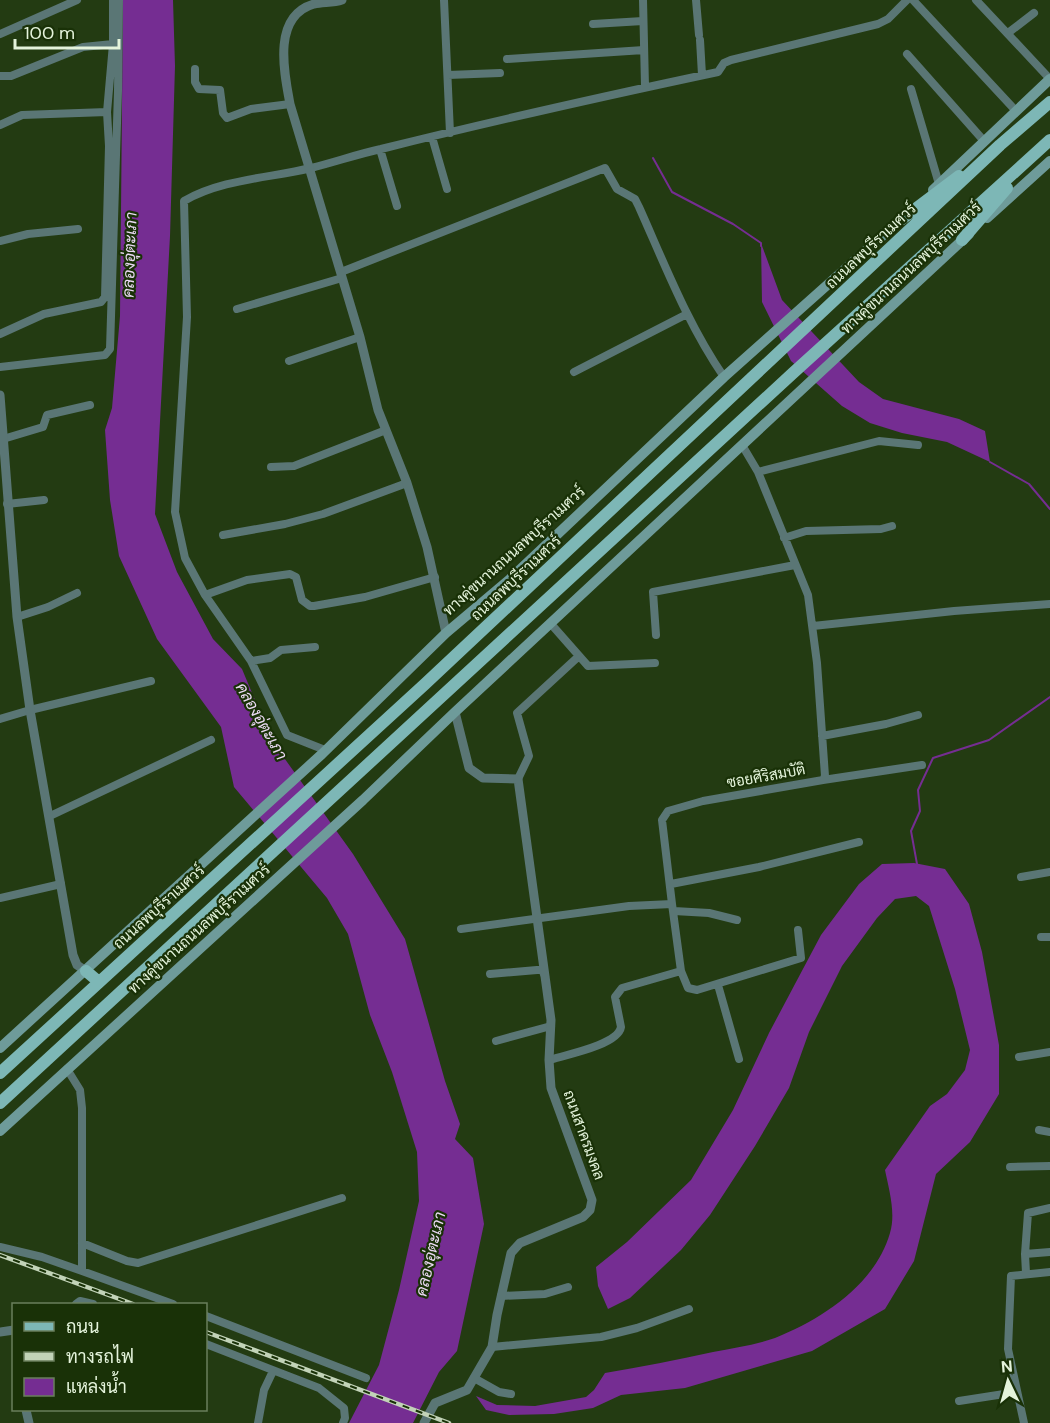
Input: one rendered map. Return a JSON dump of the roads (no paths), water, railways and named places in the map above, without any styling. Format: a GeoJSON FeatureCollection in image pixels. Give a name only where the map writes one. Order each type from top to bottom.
{"type":"FeatureCollection","features":[{"type":"Feature","properties":{"kind":"main road","name":"ทางคู่ขนานถนนลพบุรีราเมศวร์"},"geometry":{"type":"LineString","coordinates":[[0,1048],[323,752],[446,633],[510,579],[724,377],[902,219],[1050,79]]}},
{"type":"Feature","properties":{"kind":"main road","name":"ถนนลพบุรีราเมศวร์"},"geometry":{"type":"LineString","coordinates":[[4,1070],[520,595],[1000,146],[1050,102]]}},
{"type":"Feature","properties":{"kind":"main road"},"geometry":{"type":"LineString","coordinates":[[962,240],[1049,141]]}},
{"type":"Feature","properties":{"kind":"main road"},"geometry":{"type":"LineString","coordinates":[[0,1103],[1049,141]]}},
{"type":"Feature","properties":{"kind":"main road"},"geometry":{"type":"LineString","coordinates":[[902,219],[1000,146]]}},
{"type":"Feature","properties":{"kind":"main road","name":"ทางคู่ขนานถนนลพบุรีราเมศวร์"},"geometry":{"type":"LineString","coordinates":[[0,1131],[363,800],[839,354],[1050,161]]}},
{"type":"Feature","properties":{"kind":"main road"},"geometry":{"type":"LineString","coordinates":[[520,595],[534,613]]}},
{"type":"Feature","properties":{"kind":"main road"},"geometry":{"type":"LineString","coordinates":[[86,971],[99,982]]}},
{"type":"Feature","properties":{"kind":"street"},"geometry":{"type":"LineString","coordinates":[[0,34],[77,0]]}},
{"type":"Feature","properties":{"kind":"street"},"geometry":{"type":"LineString","coordinates":[[0,334],[44,314],[104,300],[110,146],[107,112],[113,44],[113,0]]}},
{"type":"Feature","properties":{"kind":"street"},"geometry":{"type":"LineString","coordinates":[[0,367],[105,355],[110,349],[119,0]]}},
{"type":"Feature","properties":{"kind":"street"},"geometry":{"type":"LineString","coordinates":[[342,0],[313,5],[296,14],[288,27],[283,55],[290,104],[360,337],[378,410],[407,483],[435,577],[446,633]]}},
{"type":"Feature","properties":{"kind":"street"},"geometry":{"type":"LineString","coordinates":[[444,0],[450,132]]}},
{"type":"Feature","properties":{"kind":"street"},"geometry":{"type":"LineString","coordinates":[[643,0],[645,86]]}},
{"type":"Feature","properties":{"kind":"street"},"geometry":{"type":"LineString","coordinates":[[696,0],[702,75]]}},
{"type":"Feature","properties":{"kind":"street"},"geometry":{"type":"LineString","coordinates":[[323,752],[287,735],[251,661],[205,595],[185,558],[175,512],[187,317],[184,201],[197,193],[222,186],[310,168],[450,132],[719,71],[724,63],[731,60],[878,24],[888,19],[907,0]]}},
{"type":"Feature","properties":{"kind":"street"},"geometry":{"type":"LineString","coordinates":[[913,0],[1016,111]]}},
{"type":"Feature","properties":{"kind":"street"},"geometry":{"type":"LineString","coordinates":[[976,0],[1050,79]]}},
{"type":"Feature","properties":{"kind":"street"},"geometry":{"type":"LineString","coordinates":[[1008,33],[1034,13]]}},
{"type":"Feature","properties":{"kind":"street"},"geometry":{"type":"LineString","coordinates":[[593,24],[643,21]]}},
{"type":"Feature","properties":{"kind":"street"},"geometry":{"type":"LineString","coordinates":[[0,76],[11,76],[83,47],[113,44]]}},
{"type":"Feature","properties":{"kind":"street"},"geometry":{"type":"LineString","coordinates":[[507,59],[644,50]]}},
{"type":"Feature","properties":{"kind":"street"},"geometry":{"type":"LineString","coordinates":[[907,54],[984,141]]}},
{"type":"Feature","properties":{"kind":"street"},"geometry":{"type":"LineString","coordinates":[[195,69],[195,82],[199,89],[220,90],[223,113],[226,118],[251,109],[290,104]]}},
{"type":"Feature","properties":{"kind":"street"},"geometry":{"type":"LineString","coordinates":[[448,75],[500,73]]}},
{"type":"Feature","properties":{"kind":"street"},"geometry":{"type":"LineString","coordinates":[[911,89],[939,184]]}},
{"type":"Feature","properties":{"kind":"street"},"geometry":{"type":"LineString","coordinates":[[0,125],[22,115],[107,112]]}},
{"type":"Feature","properties":{"kind":"street"},"geometry":{"type":"LineString","coordinates":[[432,137],[447,189]]}},
{"type":"Feature","properties":{"kind":"street"},"geometry":{"type":"LineString","coordinates":[[380,149],[398,206]]}},
{"type":"Feature","properties":{"kind":"street"},"geometry":{"type":"LineString","coordinates":[[237,309],[342,275],[605,168],[617,189],[635,199],[687,314],[705,350],[724,377]]}},
{"type":"Feature","properties":{"kind":"street"},"geometry":{"type":"LineString","coordinates":[[0,241],[28,234],[78,229]]}},
{"type":"Feature","properties":{"kind":"street"},"geometry":{"type":"LineString","coordinates":[[574,372],[687,314]]}},
{"type":"Feature","properties":{"kind":"street"},"geometry":{"type":"LineString","coordinates":[[289,361],[360,337]]}},
{"type":"Feature","properties":{"kind":"street"},"geometry":{"type":"LineString","coordinates":[[0,396],[7,504],[4,522],[30,710],[73,955],[77,964],[86,971]]}},
{"type":"Feature","properties":{"kind":"street"},"geometry":{"type":"LineString","coordinates":[[3,439],[43,427],[47,415],[90,405]]}},
{"type":"Feature","properties":{"kind":"street"},"geometry":{"type":"LineString","coordinates":[[271,467],[294,466],[386,430]]}},
{"type":"Feature","properties":{"kind":"street"},"geometry":{"type":"LineString","coordinates":[[758,472],[879,441],[918,445]]}},
{"type":"Feature","properties":{"kind":"street","name":"ซอยศิริสมบัติ"},"geometry":{"type":"LineString","coordinates":[[681,970],[662,820],[668,811],[703,801],[823,780],[825,776],[813,626],[808,595],[758,472],[742,445]]}},
{"type":"Feature","properties":{"kind":"street"},"geometry":{"type":"LineString","coordinates":[[223,535],[285,524],[323,514],[407,483]]}},
{"type":"Feature","properties":{"kind":"street"},"geometry":{"type":"LineString","coordinates":[[7,504],[44,500]]}},
{"type":"Feature","properties":{"kind":"street"},"geometry":{"type":"LineString","coordinates":[[784,538],[806,531],[881,529],[892,526]]}},
{"type":"Feature","properties":{"kind":"street"},"geometry":{"type":"LineString","coordinates":[[656,635],[653,592],[795,565]]}},
{"type":"Feature","properties":{"kind":"street"},"geometry":{"type":"LineString","coordinates":[[205,595],[247,580],[290,574],[296,577],[302,600],[314,606],[365,597],[435,577]]}},
{"type":"Feature","properties":{"kind":"street"},"geometry":{"type":"LineString","coordinates":[[17,616],[48,607],[77,593]]}},
{"type":"Feature","properties":{"kind":"street"},"geometry":{"type":"LineString","coordinates":[[813,626],[954,611],[1050,604]]}},
{"type":"Feature","properties":{"kind":"street"},"geometry":{"type":"LineString","coordinates":[[551,624],[588,666],[655,663]]}},
{"type":"Feature","properties":{"kind":"street"},"geometry":{"type":"LineString","coordinates":[[251,661],[270,658],[279,651],[315,647]]}},
{"type":"Feature","properties":{"kind":"street"},"geometry":{"type":"LineString","coordinates":[[455,712],[469,768],[483,778],[518,779],[529,756],[517,713],[579,656]]}},
{"type":"Feature","properties":{"kind":"street"},"geometry":{"type":"LineString","coordinates":[[0,719],[151,681]]}},
{"type":"Feature","properties":{"kind":"street"},"geometry":{"type":"LineString","coordinates":[[822,736],[918,715]]}},
{"type":"Feature","properties":{"kind":"street"},"geometry":{"type":"LineString","coordinates":[[50,816],[211,740]]}},
{"type":"Feature","properties":{"kind":"street"},"geometry":{"type":"LineString","coordinates":[[823,780],[922,765]]}},
{"type":"Feature","properties":{"kind":"street","name":"ถนนสาครมงคล"},"geometry":{"type":"LineString","coordinates":[[424,1423],[435,1403],[466,1390],[492,1347],[512,1252],[520,1243],[583,1217],[592,1205],[551,1088],[549,1060],[551,1026],[518,779]]}},
{"type":"Feature","properties":{"kind":"street"},"geometry":{"type":"LineString","coordinates":[[671,884],[759,867],[859,842]]}},
{"type":"Feature","properties":{"kind":"street"},"geometry":{"type":"LineString","coordinates":[[1021,877],[1050,872]]}},
{"type":"Feature","properties":{"kind":"street"},"geometry":{"type":"LineString","coordinates":[[0,898],[61,884]]}},
{"type":"Feature","properties":{"kind":"street"},"geometry":{"type":"LineString","coordinates":[[461,929],[629,906],[673,908],[709,913],[737,921]]}},
{"type":"Feature","properties":{"kind":"street"},"geometry":{"type":"LineString","coordinates":[[549,1060],[597,1046],[615,1037],[621,1027],[615,996],[622,988],[681,970],[688,988],[697,990],[801,958],[798,930]]}},
{"type":"Feature","properties":{"kind":"street"},"geometry":{"type":"LineString","coordinates":[[490,974],[542,970],[545,976]]}},
{"type":"Feature","properties":{"kind":"street"},"geometry":{"type":"LineString","coordinates":[[742,977],[745,986]]}},
{"type":"Feature","properties":{"kind":"street"},"geometry":{"type":"LineString","coordinates":[[718,985],[739,1059]]}},
{"type":"Feature","properties":{"kind":"street"},"geometry":{"type":"LineString","coordinates":[[496,1041],[551,1026]]}},
{"type":"Feature","properties":{"kind":"street"},"geometry":{"type":"LineString","coordinates":[[1019,1057],[1050,1052]]}},
{"type":"Feature","properties":{"kind":"street"},"geometry":{"type":"LineString","coordinates":[[67,1069],[80,1090],[82,1108],[81,1271]]}},
{"type":"Feature","properties":{"kind":"street"},"geometry":{"type":"LineString","coordinates":[[1039,1130],[1050,1132]]}},
{"type":"Feature","properties":{"kind":"street"},"geometry":{"type":"LineString","coordinates":[[1010,1167],[1050,1166]]}},
{"type":"Feature","properties":{"kind":"street"},"geometry":{"type":"LineString","coordinates":[[82,1243],[127,1261],[138,1263],[342,1198]]}},
{"type":"Feature","properties":{"kind":"street"},"geometry":{"type":"LineString","coordinates":[[1026,1273],[1028,1212],[1050,1208]]}},
{"type":"Feature","properties":{"kind":"street"},"geometry":{"type":"LineString","coordinates":[[0,1246],[42,1257],[168,1303]]}},
{"type":"Feature","properties":{"kind":"street"},"geometry":{"type":"LineString","coordinates":[[1025,1254],[1050,1252]]}},
{"type":"Feature","properties":{"kind":"street"},"geometry":{"type":"LineString","coordinates":[[1024,1423],[1008,1349],[1011,1275],[1050,1272]]}},
{"type":"Feature","properties":{"kind":"street"},"geometry":{"type":"LineString","coordinates":[[501,1296],[545,1294],[568,1287]]}},
{"type":"Feature","properties":{"kind":"street"},"geometry":{"type":"LineString","coordinates":[[492,1347],[602,1337],[637,1328],[689,1309]]}},
{"type":"Feature","properties":{"kind":"street"},"geometry":{"type":"LineString","coordinates":[[207,1316],[366,1378]]}},
{"type":"Feature","properties":{"kind":"street"},"geometry":{"type":"LineString","coordinates":[[207,1344],[319,1388],[344,1408],[343,1423]]}},
{"type":"Feature","properties":{"kind":"street"},"geometry":{"type":"LineString","coordinates":[[258,1423],[264,1390],[273,1371]]}},
{"type":"Feature","properties":{"kind":"street"},"geometry":{"type":"LineString","coordinates":[[474,1378],[499,1392],[511,1394]]}},
{"type":"Feature","properties":{"kind":"street"},"geometry":{"type":"LineString","coordinates":[[958,1401],[1017,1392]]}},
{"type":"Feature","properties":{"kind":"water","name":"คลองอุ่ตะเภา"},"geometry":{"type":"Polygon","coordinates":[[[123,0],[173,0],[175,66],[170,236],[155,514],[177,572],[213,639],[242,669],[272,741],[353,854],[405,939],[445,1081],[460,1124],[455,1139],[473,1158],[484,1224],[457,1351],[439,1372],[413,1423],[349,1423],[379,1365],[419,1201],[417,1152],[392,1072],[370,1015],[348,934],[327,898],[234,787],[221,727],[157,639],[119,556],[110,500],[105,430],[112,408],[120,316],[123,0]]]}},
{"type":"Feature","properties":{"kind":"water"},"geometry":{"type":"Polygon","coordinates":[[[761,243],[782,300],[859,382],[883,399],[959,419],[985,431],[990,462],[947,442],[902,433],[870,423],[842,406],[791,361],[762,302],[761,243]]]}},
{"type":"Feature","properties":{"kind":"water"},"geometry":{"type":"Polygon","coordinates":[[[914,863],[945,869],[969,904],[982,952],[999,1045],[999,1094],[970,1142],[936,1174],[914,1261],[885,1309],[812,1351],[685,1388],[621,1395],[593,1408],[554,1414],[509,1415],[486,1410],[476,1396],[497,1405],[535,1406],[586,1397],[594,1390],[605,1373],[760,1343],[775,1338],[828,1310],[844,1298],[872,1269],[883,1252],[892,1225],[891,1202],[885,1170],[930,1106],[947,1094],[965,1070],[970,1050],[955,989],[929,906],[916,896],[895,899],[877,918],[842,966],[809,1032],[789,1088],[710,1215],[681,1250],[630,1298],[608,1309],[598,1286],[596,1267],[627,1242],[691,1180],[733,1110],[769,1033],[821,935],[859,884],[882,864],[914,863]]]}},
{"type":"Feature","properties":{"kind":"waterway"},"geometry":{"type":"LineString","coordinates":[[653,158],[672,192],[733,224],[761,243],[761,246]]}},
{"type":"Feature","properties":{"kind":"waterway"},"geometry":{"type":"LineString","coordinates":[[990,462],[1029,484],[1050,509]]}},
{"type":"Feature","properties":{"kind":"waterway"},"geometry":{"type":"LineString","coordinates":[[917,864],[911,831],[920,811],[918,790],[933,758],[989,740],[1050,697]]}},
{"type":"Feature","properties":{"kind":"railway"},"geometry":{"type":"LineString","coordinates":[[0,1255],[130,1303]]}},
{"type":"Feature","properties":{"kind":"railway"},"geometry":{"type":"LineString","coordinates":[[207,1332],[449,1423]]}}]}
